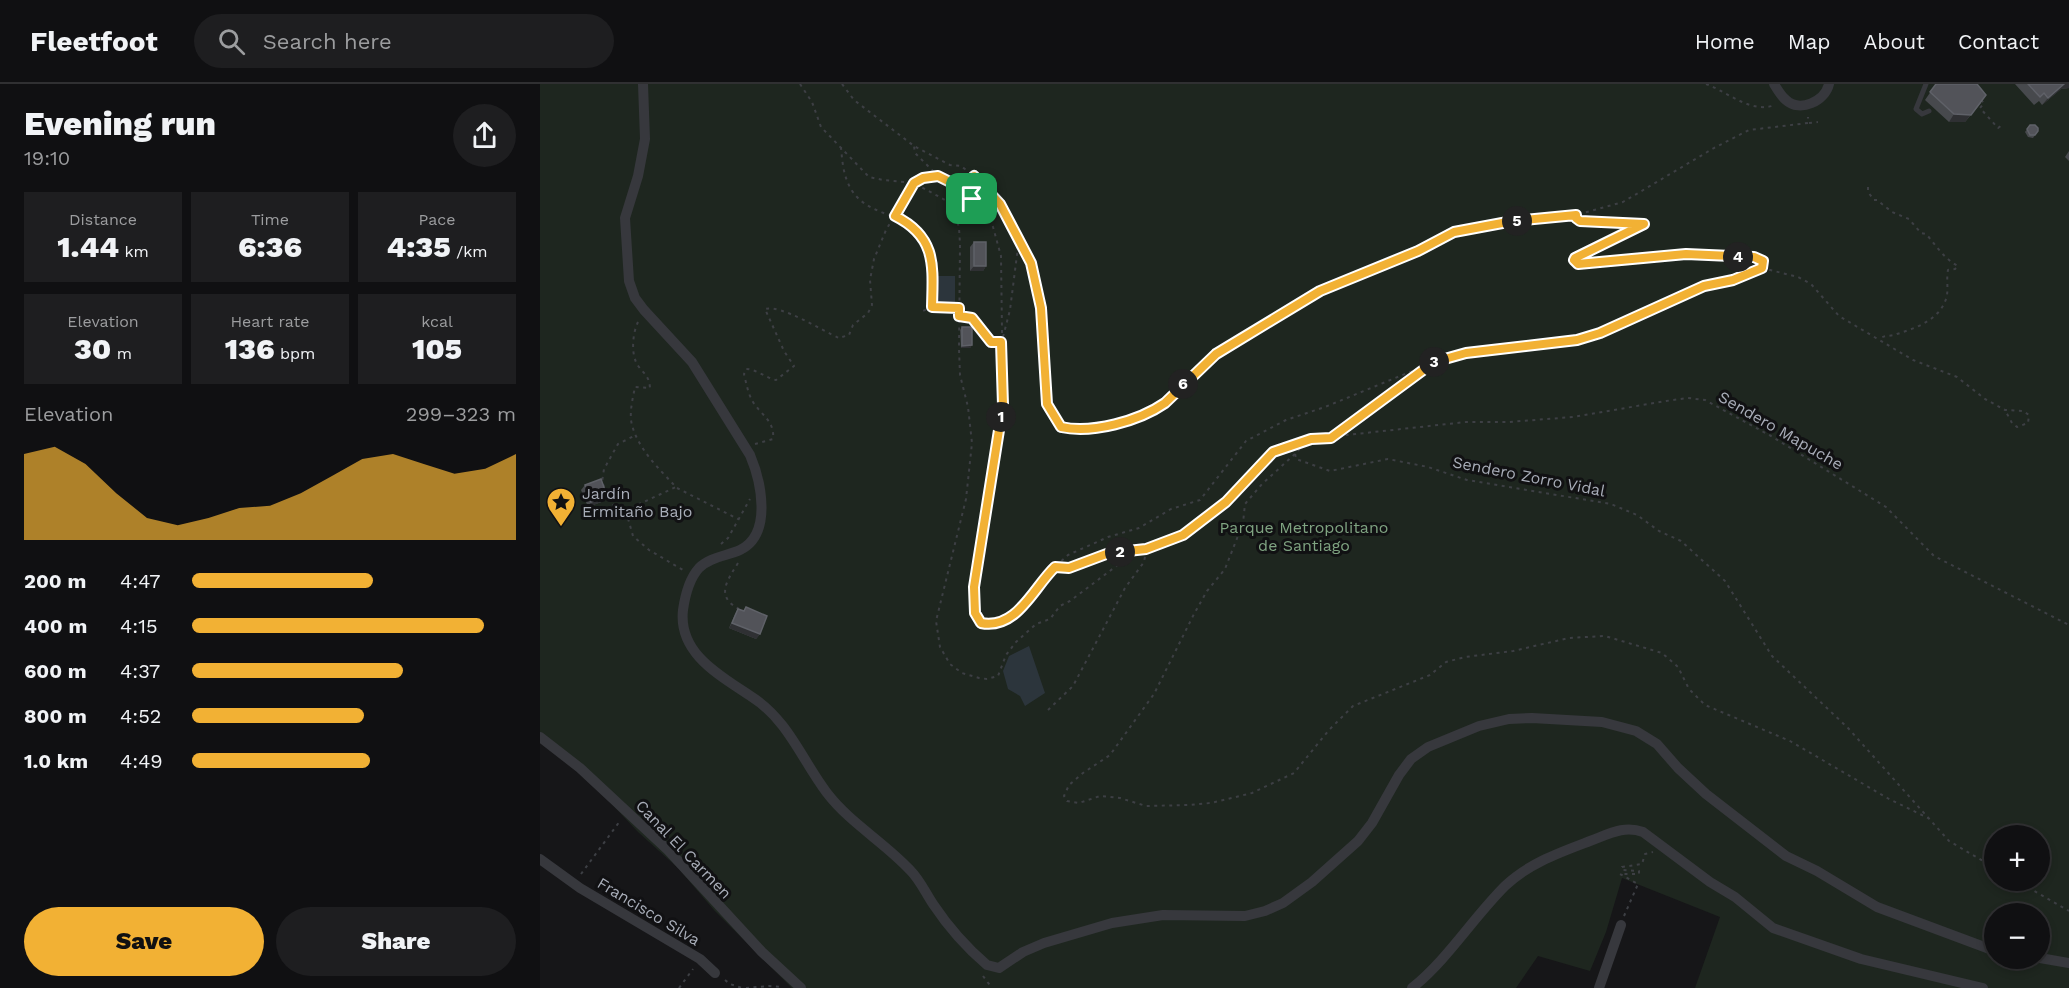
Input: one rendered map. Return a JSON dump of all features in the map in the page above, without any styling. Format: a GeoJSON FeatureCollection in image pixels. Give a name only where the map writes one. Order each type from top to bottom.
{"type":"FeatureCollection","features":[{"type":"Feature","properties":{"kind":"street"},"geometry":{"type":"LineString","coordinates":[[642,84],[645,139],[638,176],[625,218],[629,281],[635,298],[644,310],[692,362],[745,447],[755,467],[762,497],[762,509],[756,534],[750,543],[742,549],[707,562],[693,576],[683,611],[683,629],[690,646],[707,666],[753,697],[781,722],[827,793],[850,818],[910,869],[937,910],[980,959],[994,968],[1005,965],[1018,955],[1044,943],[1112,923],[1171,914],[1228,917],[1265,911],[1283,903],[1312,882],[1358,840],[1372,823],[1399,774],[1411,759],[1428,747],[1479,726],[1509,719],[1532,718],[1602,722],[1620,725],[1642,734],[1657,744],[1706,795],[1786,856],[1877,907],[1984,947]]}},
{"type":"Feature","properties":{"kind":"street"},"geometry":{"type":"LineString","coordinates":[[1774,84],[1786,101],[1795,105],[1808,105],[1824,94],[1829,84]]}},
{"type":"Feature","properties":{"kind":"street","name":"Canal El Carmen"},"geometry":{"type":"LineString","coordinates":[[540,737],[580,768],[668,850],[762,952],[801,988]]}},
{"type":"Feature","properties":{"kind":"street"},"geometry":{"type":"LineString","coordinates":[[1412,988],[1447,956],[1506,885],[1528,868],[1622,829],[1633,828],[1643,832],[1710,882],[1735,897],[1773,928],[1861,960],[1983,988]]}},
{"type":"Feature","properties":{"kind":"street","name":"Francisco Silva"},"geometry":{"type":"LineString","coordinates":[[540,859],[574,884],[700,959],[715,973]]}},
{"type":"Feature","properties":{"kind":"street"},"geometry":{"type":"LineString","coordinates":[[1599,988],[1621,926]]}},
{"type":"Feature","properties":{"kind":"street"},"geometry":{"type":"LineString","coordinates":[[2050,960],[2069,963]]}},
{"type":"Feature","properties":{"kind":"lane"},"geometry":{"type":"LineString","coordinates":[[1926,84],[1916,109],[1922,114],[1929,111]]}},
{"type":"Feature","properties":{"kind":"path"},"geometry":{"type":"LineString","coordinates":[[800,84],[812,102],[821,127],[869,177],[914,183],[945,200],[955,212],[960,244],[960,375],[968,407],[972,442],[966,499],[936,621],[940,647],[950,664],[962,672],[987,679],[998,676],[1006,655],[1016,642],[1036,624],[1050,619],[1060,606],[1119,564],[1146,549],[1183,535],[1226,502],[1273,452],[1311,439],[1331,438],[1434,362]]}},
{"type":"Feature","properties":{"kind":"path"},"geometry":{"type":"LineString","coordinates":[[842,84],[854,100],[914,146],[950,165],[961,166],[974,176],[1000,204],[1031,263],[1041,308],[1047,404],[1061,427],[1084,430],[1140,417],[1156,410],[1216,354],[1232,343],[1320,291],[1418,251],[1454,232],[1513,221],[1576,215],[1623,202],[1749,130],[1818,122]]}},
{"type":"Feature","properties":{"kind":"path"},"geometry":{"type":"LineString","coordinates":[[1706,84],[1746,104],[1765,109],[1786,101]]}},
{"type":"Feature","properties":{"kind":"path"},"geometry":{"type":"LineString","coordinates":[[1976,94],[1983,103],[1980,108],[1998,128],[2002,125]]}},
{"type":"Feature","properties":{"kind":"path"},"geometry":{"type":"LineString","coordinates":[[1808,105],[1808,123]]}},
{"type":"Feature","properties":{"kind":"path"},"geometry":{"type":"LineString","coordinates":[[914,146],[915,153],[938,176],[955,185],[972,199],[978,201],[985,198]]}},
{"type":"Feature","properties":{"kind":"path"},"geometry":{"type":"LineString","coordinates":[[841,147],[848,184],[858,198],[872,209],[911,224],[921,235],[932,260],[932,307]]}},
{"type":"Feature","properties":{"kind":"path"},"geometry":{"type":"LineString","coordinates":[[745,447],[773,439],[774,432],[770,421],[751,400],[744,374],[746,369],[776,380],[794,366],[784,351],[765,309],[772,308],[790,314],[838,338],[849,335],[853,325],[868,313],[872,305],[870,280],[874,259],[886,230],[914,183],[923,178],[938,176]]}},
{"type":"Feature","properties":{"kind":"path"},"geometry":{"type":"LineString","coordinates":[[974,176],[985,198],[1001,256],[1003,405],[974,587],[975,613],[981,623],[991,625],[1007,621],[1022,607],[1044,577],[1068,555],[1108,537],[1139,528],[1170,509],[1200,500],[1246,441],[1286,420],[1325,407],[1434,362],[1466,353],[1577,340],[1600,333],[1704,286],[1733,280],[1762,268],[1798,277],[1811,284],[1839,316],[1913,360],[1958,377],[1985,399],[2005,410],[2023,411],[2029,415],[2028,423],[2018,428],[2012,423],[2005,410]]}},
{"type":"Feature","properties":{"kind":"path"},"geometry":{"type":"LineString","coordinates":[[1868,187],[1868,192],[1874,200],[1892,212],[1909,219],[1917,229],[1932,240],[1949,261],[1958,266],[1948,270],[1946,298],[1941,309],[1933,317],[1918,328],[1895,335],[1884,335],[1880,339]]}},
{"type":"Feature","properties":{"kind":"path"},"geometry":{"type":"LineString","coordinates":[[1576,215],[1580,221],[1644,224],[1575,258],[1578,264],[1686,254],[1760,258],[1763,261],[1762,268]]}},
{"type":"Feature","properties":{"kind":"path"},"geometry":{"type":"LineString","coordinates":[[1001,342],[1010,310],[1019,239]]}},
{"type":"Feature","properties":{"kind":"path"},"geometry":{"type":"LineString","coordinates":[[923,311],[932,307],[959,308]]}},
{"type":"Feature","properties":{"kind":"path"},"geometry":{"type":"LineString","coordinates":[[644,310],[635,329],[634,343],[636,362],[650,379],[650,388],[635,387],[632,401],[631,420],[639,443],[676,487],[738,519]]}},
{"type":"Feature","properties":{"kind":"path"},"geometry":{"type":"LineString","coordinates":[[959,316],[972,318],[991,342],[1001,342]]}},
{"type":"Feature","properties":{"kind":"path","name":"Sendero Mapuche"},"geometry":{"type":"LineString","coordinates":[[1331,438],[1466,422],[1509,422],[1573,417],[1688,398],[1705,400],[1771,436],[1886,507],[1934,556],[2069,625]]}},
{"type":"Feature","properties":{"kind":"path"},"geometry":{"type":"LineString","coordinates":[[636,435],[618,444],[604,469],[602,482],[612,504],[627,515],[633,536],[649,550],[693,576]]}},
{"type":"Feature","properties":{"kind":"path"},"geometry":{"type":"LineString","coordinates":[[1311,439],[1262,484],[1245,504],[1243,523],[1225,569],[1198,606],[1154,694],[1110,755],[1069,785],[1064,796],[1067,801],[1079,803],[1100,796],[1120,798],[1146,806],[1188,805],[1211,804],[1252,793],[1294,773],[1329,729],[1353,706],[1430,675],[1446,662],[1465,657],[1513,651],[1569,638],[1605,636],[1662,653],[1678,667],[1689,689],[1705,705],[1790,741],[1888,799],[1930,819]]}},
{"type":"Feature","properties":{"kind":"path","name":"Sendero Zorro Vidal"},"geometry":{"type":"LineString","coordinates":[[1295,453],[1296,459],[1330,471],[1388,459],[1428,467],[1467,480],[1611,504],[1637,515],[1659,531],[1681,541],[1725,581],[1772,656],[1848,728],[1949,841],[1984,862]]}},
{"type":"Feature","properties":{"kind":"path"},"geometry":{"type":"LineString","coordinates":[[627,515],[635,506],[676,487]]}},
{"type":"Feature","properties":{"kind":"path"},"geometry":{"type":"LineString","coordinates":[[721,544],[728,538],[752,494]]}},
{"type":"Feature","properties":{"kind":"path"},"geometry":{"type":"LineString","coordinates":[[1055,567],[1069,568],[1109,553],[1146,549]]}},
{"type":"Feature","properties":{"kind":"path"},"geometry":{"type":"LineString","coordinates":[[1048,711],[1073,686],[1125,588],[1144,562],[1146,549]]}},
{"type":"Feature","properties":{"kind":"path"},"geometry":{"type":"LineString","coordinates":[[738,564],[725,587],[724,596],[730,604],[739,609]]}},
{"type":"Feature","properties":{"kind":"path"},"geometry":{"type":"LineString","coordinates":[[574,884],[627,811]]}},
{"type":"Feature","properties":{"kind":"path"},"geometry":{"type":"LineString","coordinates":[[1621,926],[1638,884],[1620,874],[1639,874],[1640,871],[1622,870],[1622,867],[1642,864],[1645,854],[1667,849]]}},
{"type":"Feature","properties":{"kind":"path"},"geometry":{"type":"LineString","coordinates":[[2034,891],[2069,911]]}},
{"type":"Feature","properties":{"kind":"path"},"geometry":{"type":"LineString","coordinates":[[680,988],[700,959]]}},
{"type":"Feature","properties":{"kind":"path"},"geometry":{"type":"LineString","coordinates":[[715,973],[730,984],[742,988]]}},
{"type":"Feature","properties":{"kind":"path"},"geometry":{"type":"LineString","coordinates":[[746,988],[769,986],[784,988]]}},
{"type":"Feature","properties":{"kind":"green space","name":"Parque Metropolitano de Santiago"},"geometry":{"type":"Polygon","coordinates":[[[540,84],[2069,84],[2069,988],[1695,988],[1720,917],[1622,878],[1606,932],[1590,971],[1538,956],[1516,988],[792,988],[714,910],[678,868],[638,832],[593,784],[540,742],[540,84]]]}},
{"type":"Feature","properties":{"kind":"shaded area"},"geometry":{"type":"Polygon","coordinates":[[[935,276],[955,276],[955,306],[935,306],[935,276]]]}},
{"type":"Feature","properties":{"kind":"shaded area"},"geometry":{"type":"Polygon","coordinates":[[[1029,646],[1045,693],[1025,706],[1020,696],[1008,689],[1003,671],[1009,656],[1029,646]]]}},
{"type":"Feature","properties":{"kind":"building"},"geometry":{"type":"Polygon","coordinates":[[[1936,84],[1977,84],[1986,95],[1971,115],[1954,114],[1930,92],[1936,84]]]}},
{"type":"Feature","properties":{"kind":"building"},"geometry":{"type":"Polygon","coordinates":[[[2028,84],[2064,84],[2048,98],[2044,93],[2040,97],[2028,84]]]}},
{"type":"Feature","properties":{"kind":"building"},"geometry":{"type":"Polygon","coordinates":[[[2030,125],[2038,128],[2035,135],[2030,135],[2027,129],[2030,125]]]}},
{"type":"Feature","properties":{"kind":"building"},"geometry":{"type":"Polygon","coordinates":[[[974,242],[986,242],[986,266],[974,266],[974,242]]]}},
{"type":"Feature","properties":{"kind":"building"},"geometry":{"type":"Polygon","coordinates":[[[962,327],[972,327],[972,345],[962,346],[962,327]]]}},
{"type":"Feature","properties":{"kind":"building"},"geometry":{"type":"Polygon","coordinates":[[[601,479],[607,496],[591,502],[585,485],[601,479]]]}},
{"type":"Feature","properties":{"kind":"building"},"geometry":{"type":"Polygon","coordinates":[[[746,607],[767,616],[760,634],[732,623],[738,609],[744,611],[746,607]]]}},
{"type":"Feature","properties":{"kind":"place","name":"Jardín Ermitaño Bajo"},"geometry":{"type":"Point","coordinates":[561,528]}},
{"type":"Feature","properties":{"kind":"route"},"geometry":{"type":"LineString","coordinates":[[938,176],[955,185],[972,199],[978,201],[985,198],[974,176],[1000,204],[1031,263],[1041,308],[1047,404],[1061,427],[1074,430],[1084,430],[1140,417],[1156,410],[1216,354],[1232,343],[1320,291],[1418,251],[1454,232],[1513,221],[1576,215],[1580,221],[1644,224],[1575,258],[1575,263],[1578,264],[1686,254],[1754,257],[1763,261],[1762,268],[1757,272],[1704,286],[1600,333],[1577,340],[1466,353],[1434,362],[1331,438],[1311,439],[1273,452],[1226,502],[1183,535],[1146,549],[1109,553],[1069,568],[1055,567],[1044,577],[1022,607],[1007,621],[991,625],[981,623],[975,613],[974,587],[1003,405],[1001,342],[991,342],[972,318],[959,316],[959,308],[932,307],[932,260],[921,235],[911,224],[895,216],[914,183],[923,178],[938,176]]}}]}
